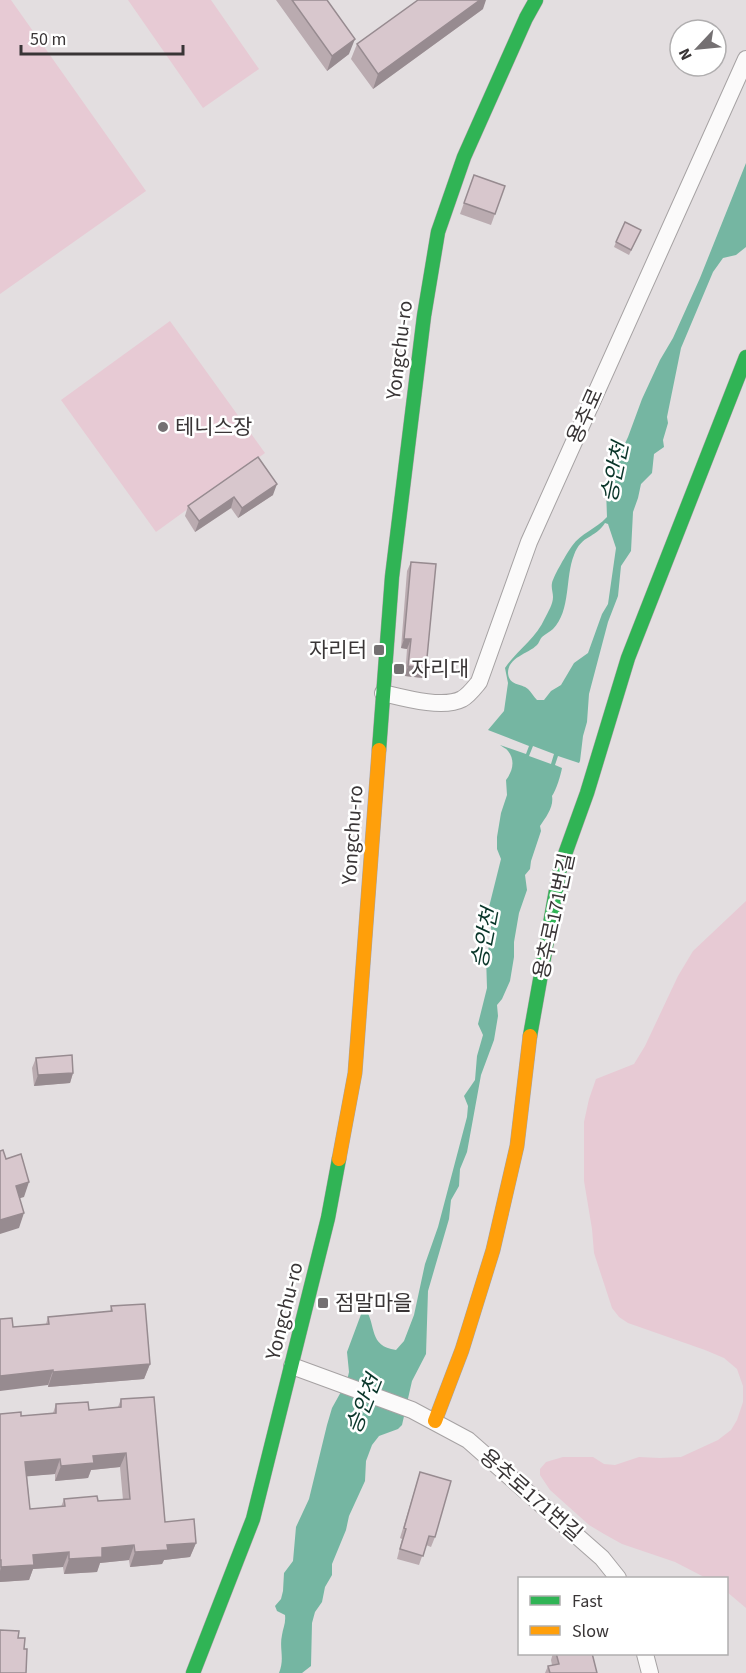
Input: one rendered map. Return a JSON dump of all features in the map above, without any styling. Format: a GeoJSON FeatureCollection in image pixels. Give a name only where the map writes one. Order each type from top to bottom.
{"type":"FeatureCollection","features":[{"type":"Feature","properties":{"kind":"street","name":"Yongchu-ro"},"geometry":{"type":"LineString","coordinates":[[193,1673],[253,1519],[328,1218],[355,1073],[395,554],[424,316],[438,232],[464,157],[536,0]]}},
{"type":"Feature","properties":{"kind":"street","name":"용추로"},"geometry":{"type":"LineString","coordinates":[[383,693],[415,700],[452,703],[468,695],[478,682],[529,542],[746,59]]}},
{"type":"Feature","properties":{"kind":"street","name":"용추로171번길"},"geometry":{"type":"LineString","coordinates":[[435,1421],[462,1350],[493,1250],[517,1146],[529,1044],[560,868],[587,793],[628,658],[746,357]]}},
{"type":"Feature","properties":{"kind":"street","name":"용추로171번길"},"geometry":{"type":"LineString","coordinates":[[292,1366],[412,1410],[468,1440],[603,1558],[617,1577]]}},
{"type":"Feature","properties":{"kind":"street"},"geometry":{"type":"LineString","coordinates":[[646,1655],[650,1673]]}},
{"type":"Feature","properties":{"kind":"shaded area"},"geometry":{"type":"Polygon","coordinates":[[[0,0],[11,0],[146,191],[0,294],[0,0]]]}},
{"type":"Feature","properties":{"kind":"shaded area"},"geometry":{"type":"Polygon","coordinates":[[[128,0],[211,0],[259,69],[203,108],[128,0]]]}},
{"type":"Feature","properties":{"kind":"shaded area","name":"테니스장"},"geometry":{"type":"Polygon","coordinates":[[[170,321],[265,453],[156,532],[61,400],[170,321]]]}},
{"type":"Feature","properties":{"kind":"shaded area"},"geometry":{"type":"Polygon","coordinates":[[[746,901],[746,1608],[728,1593],[728,1577],[704,1577],[675,1562],[622,1544],[589,1525],[550,1490],[540,1475],[540,1469],[546,1462],[563,1457],[593,1457],[604,1464],[615,1465],[639,1457],[681,1457],[718,1440],[731,1430],[743,1402],[743,1386],[737,1369],[724,1358],[628,1323],[612,1308],[594,1253],[584,1181],[584,1122],[596,1079],[634,1064],[693,951],[746,901]]]}},
{"type":"Feature","properties":{"kind":"water","name":"승안천"},"geometry":{"type":"Polygon","coordinates":[[[746,163],[746,247],[736,255],[723,258],[713,272],[681,348],[663,440],[664,447],[654,454],[652,473],[641,484],[633,512],[631,551],[621,566],[618,596],[608,622],[589,694],[580,761],[579,763],[558,756],[555,765],[562,768],[561,774],[552,796],[551,808],[540,826],[541,831],[530,869],[525,875],[527,890],[519,913],[510,981],[497,1005],[498,1016],[494,1040],[481,1075],[467,1152],[460,1169],[459,1186],[451,1200],[449,1219],[428,1291],[426,1354],[412,1381],[402,1425],[398,1429],[379,1436],[372,1445],[366,1461],[365,1481],[349,1516],[346,1530],[332,1564],[332,1575],[325,1587],[322,1602],[315,1612],[312,1623],[311,1666],[302,1673],[279,1673],[282,1663],[281,1640],[285,1615],[277,1611],[275,1606],[281,1599],[284,1573],[293,1561],[296,1527],[309,1499],[332,1408],[347,1381],[349,1372],[347,1352],[365,1308],[374,1334],[381,1344],[396,1350],[404,1341],[414,1315],[425,1264],[438,1227],[467,1117],[468,1106],[464,1096],[475,1080],[477,1056],[483,1035],[478,1024],[487,988],[486,956],[492,937],[489,907],[501,859],[497,849],[497,837],[507,795],[506,780],[512,766],[510,755],[500,745],[526,754],[529,746],[488,730],[504,711],[508,683],[505,668],[532,638],[549,611],[553,597],[553,579],[570,549],[607,517],[608,479],[628,437],[642,399],[700,278],[746,163]],[[605,523],[577,548],[571,564],[563,613],[559,622],[542,637],[537,645],[515,659],[509,668],[508,673],[511,680],[528,689],[537,700],[544,700],[551,691],[561,685],[574,663],[588,653],[608,604],[616,548],[608,524],[605,523]],[[533,746],[529,756],[551,764],[554,754],[533,746]]]}},
{"type":"Feature","properties":{"kind":"building"},"geometry":{"type":"Polygon","coordinates":[[[292,0],[327,0],[355,39],[332,56],[292,0]]]}},
{"type":"Feature","properties":{"kind":"building"},"geometry":{"type":"Polygon","coordinates":[[[418,0],[480,0],[378,74],[357,44],[418,0]]]}},
{"type":"Feature","properties":{"kind":"building"},"geometry":{"type":"Polygon","coordinates":[[[474,175],[505,186],[495,214],[464,203],[474,175]]]}},
{"type":"Feature","properties":{"kind":"building"},"geometry":{"type":"Polygon","coordinates":[[[625,222],[641,230],[631,250],[616,242],[625,222]]]}},
{"type":"Feature","properties":{"kind":"building"},"geometry":{"type":"Polygon","coordinates":[[[258,457],[277,484],[242,508],[234,497],[199,521],[188,506],[258,457]]]}},
{"type":"Feature","properties":{"kind":"building"},"geometry":{"type":"Polygon","coordinates":[[[411,562],[436,564],[426,668],[408,666],[411,639],[404,639],[411,562]]]}},
{"type":"Feature","properties":{"kind":"building"},"geometry":{"type":"Polygon","coordinates":[[[72,1055],[73,1073],[38,1075],[36,1058],[72,1055]]]}},
{"type":"Feature","properties":{"kind":"building"},"geometry":{"type":"Polygon","coordinates":[[[3,1150],[6,1159],[21,1154],[29,1182],[16,1186],[24,1213],[0,1220],[0,1151],[3,1150]]]}},
{"type":"Feature","properties":{"kind":"building"},"geometry":{"type":"Polygon","coordinates":[[[145,1304],[150,1364],[0,1376],[0,1319],[12,1318],[13,1327],[49,1324],[48,1317],[112,1311],[111,1306],[145,1304]]]}},
{"type":"Feature","properties":{"kind":"building"},"geometry":{"type":"Polygon","coordinates":[[[154,1397],[165,1522],[194,1519],[196,1543],[167,1545],[168,1550],[135,1552],[134,1545],[102,1548],[102,1557],[69,1559],[69,1552],[33,1555],[34,1565],[1,1567],[0,1414],[21,1412],[21,1416],[56,1413],[56,1404],[88,1402],[89,1410],[121,1407],[121,1399],[154,1397]],[[126,1453],[93,1456],[94,1463],[61,1466],[60,1459],[25,1462],[30,1509],[65,1506],[64,1499],[97,1496],[98,1501],[130,1499],[126,1453]]]}},
{"type":"Feature","properties":{"kind":"building"},"geometry":{"type":"Polygon","coordinates":[[[420,1472],[451,1481],[435,1537],[429,1536],[423,1556],[400,1549],[420,1472]]]}},
{"type":"Feature","properties":{"kind":"building"},"geometry":{"type":"Polygon","coordinates":[[[0,1630],[19,1631],[18,1638],[25,1638],[26,1673],[0,1673],[0,1630]]]}},
{"type":"Feature","properties":{"kind":"building"},"geometry":{"type":"Polygon","coordinates":[[[557,1655],[592,1655],[597,1673],[550,1673],[548,1666],[559,1664],[557,1655]]]}},
{"type":"Feature","properties":{"kind":"traffic: fast"},"geometry":{"type":"LineString","coordinates":[[379,750],[392,577],[424,316],[438,232],[464,157],[536,0]]}},
{"type":"Feature","properties":{"kind":"traffic: fast"},"geometry":{"type":"LineString","coordinates":[[530,1036],[560,868],[587,793],[628,658],[746,357]]}},
{"type":"Feature","properties":{"kind":"traffic: fast"},"geometry":{"type":"LineString","coordinates":[[193,1673],[253,1519],[328,1218],[339,1159]]}},
{"type":"Feature","properties":{"kind":"traffic: slow"},"geometry":{"type":"LineString","coordinates":[[339,1159],[355,1073],[379,750]]}},
{"type":"Feature","properties":{"kind":"traffic: slow"},"geometry":{"type":"LineString","coordinates":[[435,1421],[462,1350],[493,1250],[517,1146],[530,1036]]}},
{"type":"Feature","properties":{"kind":"place","name":"테니스장"},"geometry":{"type":"Point","coordinates":[163,427]}},
{"type":"Feature","properties":{"kind":"place","name":"자리터"},"geometry":{"type":"Point","coordinates":[379,650]}},
{"type":"Feature","properties":{"kind":"place","name":"자리대"},"geometry":{"type":"Point","coordinates":[399,669]}},
{"type":"Feature","properties":{"kind":"place","name":"점말마을"},"geometry":{"type":"Point","coordinates":[323,1303]}}]}
